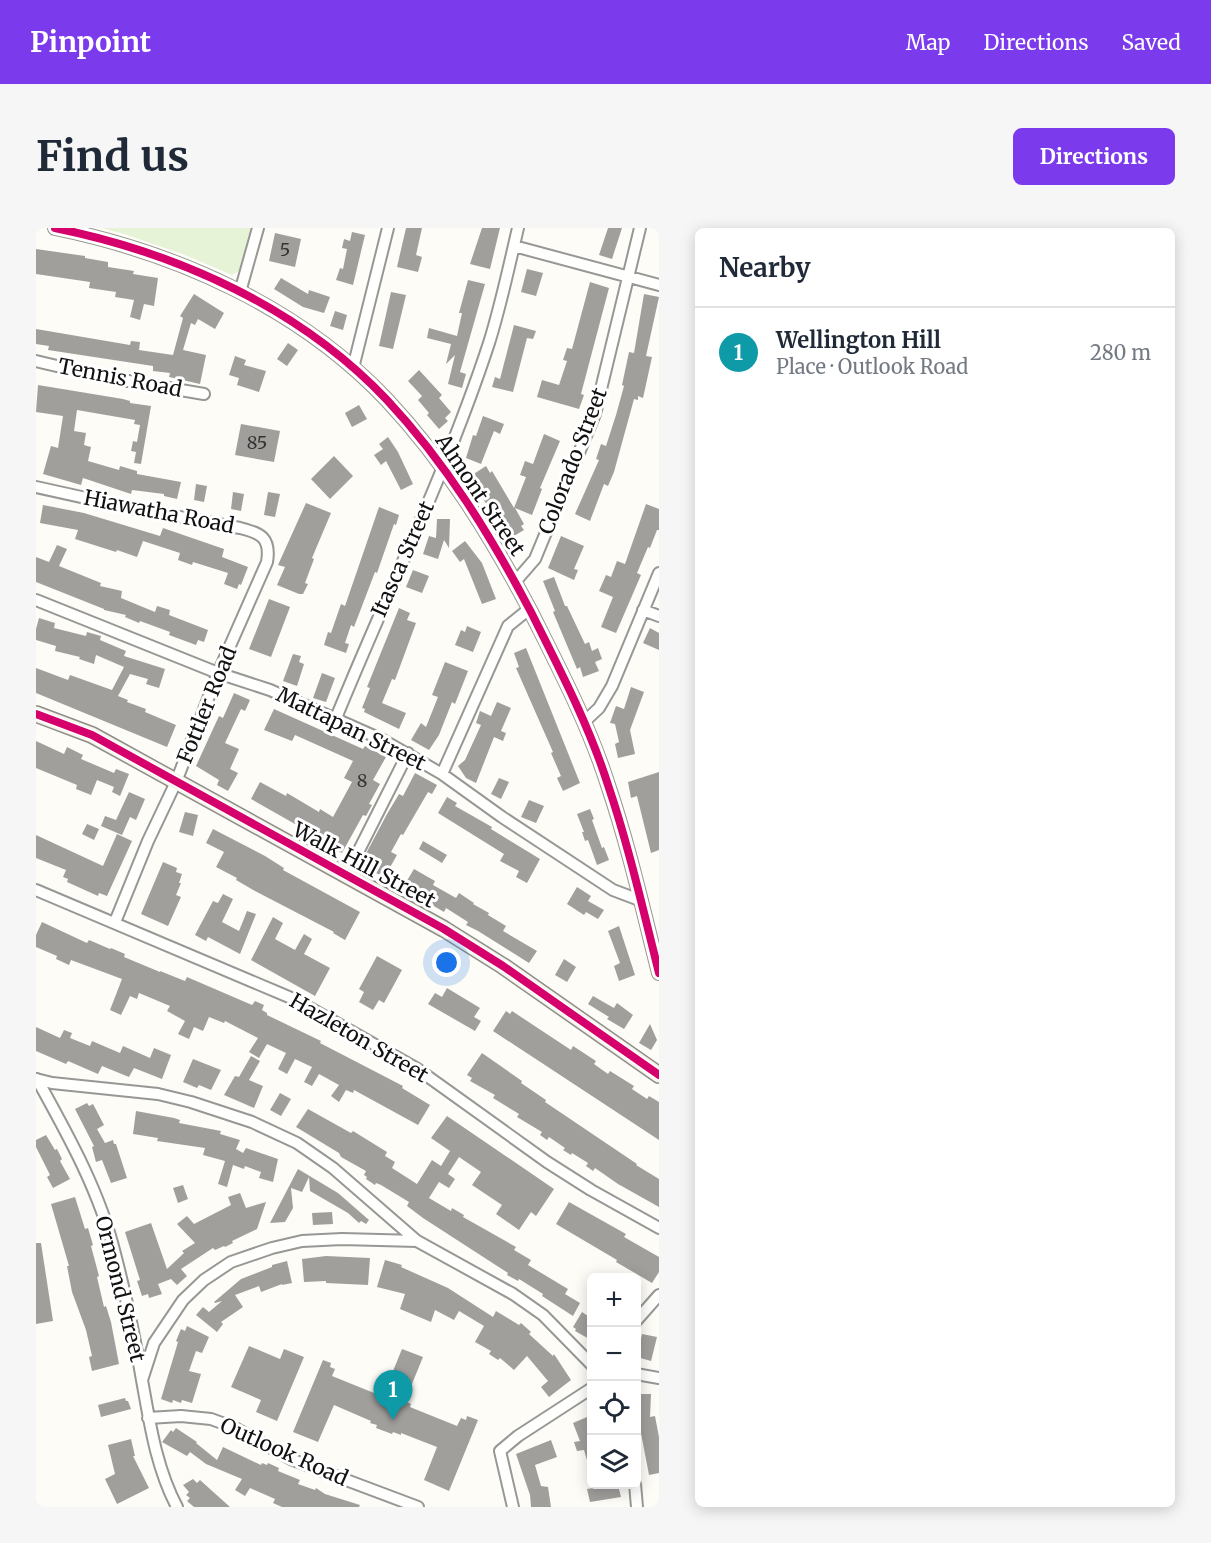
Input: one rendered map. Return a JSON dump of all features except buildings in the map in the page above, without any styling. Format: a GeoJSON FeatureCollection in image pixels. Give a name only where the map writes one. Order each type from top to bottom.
{"type":"FeatureCollection","features":[{"type":"Feature","properties":{"kind":"main road","name":"Walk Hill Street"},"geometry":{"type":"LineString","coordinates":[[36,714],[92,735],[444,929],[659,1075]]}},
{"type":"Feature","properties":{"kind":"street","name":"Almont Street"},"geometry":{"type":"LineString","coordinates":[[56,228],[124,244],[190,267],[285,318],[353,368],[386,399],[443,468],[481,522],[516,582],[584,722],[608,783],[642,901],[659,973]]}},
{"type":"Feature","properties":{"kind":"street"},"geometry":{"type":"LineString","coordinates":[[240,292],[258,228]]}},
{"type":"Feature","properties":{"kind":"street"},"geometry":{"type":"LineString","coordinates":[[353,368],[388,228]]}},
{"type":"Feature","properties":{"kind":"street","name":"Itasca Street"},"geometry":{"type":"LineString","coordinates":[[336,718],[376,619],[443,468],[490,340],[518,228]]}},
{"type":"Feature","properties":{"kind":"street","name":"Colorado Street"},"geometry":{"type":"LineString","coordinates":[[516,582],[535,559],[595,414],[640,228]]}},
{"type":"Feature","properties":{"kind":"street"},"geometry":{"type":"LineString","coordinates":[[514,246],[659,285]]}},
{"type":"Feature","properties":{"kind":"street","name":"Tennis Road"},"geometry":{"type":"LineString","coordinates":[[36,361],[99,376],[204,394]]}},
{"type":"Feature","properties":{"kind":"street","name":"Hiawatha Road"},"geometry":{"type":"LineString","coordinates":[[36,487],[257,532],[264,537],[268,553]]}},
{"type":"Feature","properties":{"kind":"street","name":"Fottler Road"},"geometry":{"type":"LineString","coordinates":[[115,922],[148,841],[176,782],[268,553]]}},
{"type":"Feature","properties":{"kind":"street"},"geometry":{"type":"LineString","coordinates":[[584,722],[599,708],[612,686],[659,573]]}},
{"type":"Feature","properties":{"kind":"street","name":"Mattapan Street"},"geometry":{"type":"LineString","coordinates":[[36,600],[218,673],[270,690],[336,718],[408,753],[613,891],[642,901]]}},
{"type":"Feature","properties":{"kind":"street"},"geometry":{"type":"LineString","coordinates":[[442,774],[508,626],[529,609]]}},
{"type":"Feature","properties":{"kind":"street"},"geometry":{"type":"LineString","coordinates":[[644,610],[659,616]]}},
{"type":"Feature","properties":{"kind":"street"},"geometry":{"type":"LineString","coordinates":[[346,876],[408,753]]}},
{"type":"Feature","properties":{"kind":"street","name":"Hazleton Street"},"geometry":{"type":"LineString","coordinates":[[36,890],[296,1000],[441,1085],[547,1162],[659,1228]]}},
{"type":"Feature","properties":{"kind":"street"},"geometry":{"type":"LineString","coordinates":[[37,1079],[52,1083],[158,1094],[191,1102],[252,1122],[297,1143],[333,1168],[417,1241],[513,1294],[543,1315],[587,1361]]}},
{"type":"Feature","properties":{"kind":"street","name":"Ormond Street"},"geometry":{"type":"LineString","coordinates":[[37,1079],[72,1143],[107,1226],[115,1253],[158,1460],[177,1507]]}},
{"type":"Feature","properties":{"kind":"street"},"geometry":{"type":"LineString","coordinates":[[142,1381],[154,1343],[183,1300],[204,1280],[231,1262],[302,1241],[342,1239],[417,1241]]}},
{"type":"Feature","properties":{"kind":"street"},"geometry":{"type":"LineString","coordinates":[[641,1315],[659,1295]]}},
{"type":"Feature","properties":{"kind":"street"},"geometry":{"type":"LineString","coordinates":[[641,1375],[659,1378]]}},
{"type":"Feature","properties":{"kind":"street"},"geometry":{"type":"LineString","coordinates":[[513,1507],[500,1451],[518,1436],[587,1391]]}},
{"type":"Feature","properties":{"kind":"street","name":"Outlook Road"},"geometry":{"type":"LineString","coordinates":[[148,1418],[181,1416],[211,1419],[233,1427],[293,1460],[418,1507]]}},
{"type":"Feature","properties":{"kind":"street"},"geometry":{"type":"LineString","coordinates":[[635,1489],[637,1507]]}},
{"type":"Feature","properties":{"kind":"green space"},"geometry":{"type":"Polygon","coordinates":[[[102,228],[252,228],[241,270],[232,275],[185,255],[102,228]]]}},
{"type":"Feature","properties":{"kind":"cycle path"},"geometry":{"type":"LineString","coordinates":[[55,228],[147,252],[191,269],[276,312],[316,338],[353,367],[387,400],[429,449],[466,501],[500,556],[531,612],[583,719],[616,808],[659,973]]}},
{"type":"Feature","properties":{"kind":"cycle path"},"geometry":{"type":"LineString","coordinates":[[36,714],[92,735],[444,929],[503,966],[659,1075]]}},
{"type":"Feature","properties":{"kind":"place","name":"Wellington Hill"},"geometry":{"type":"Point","coordinates":[393,1420]}}]}
